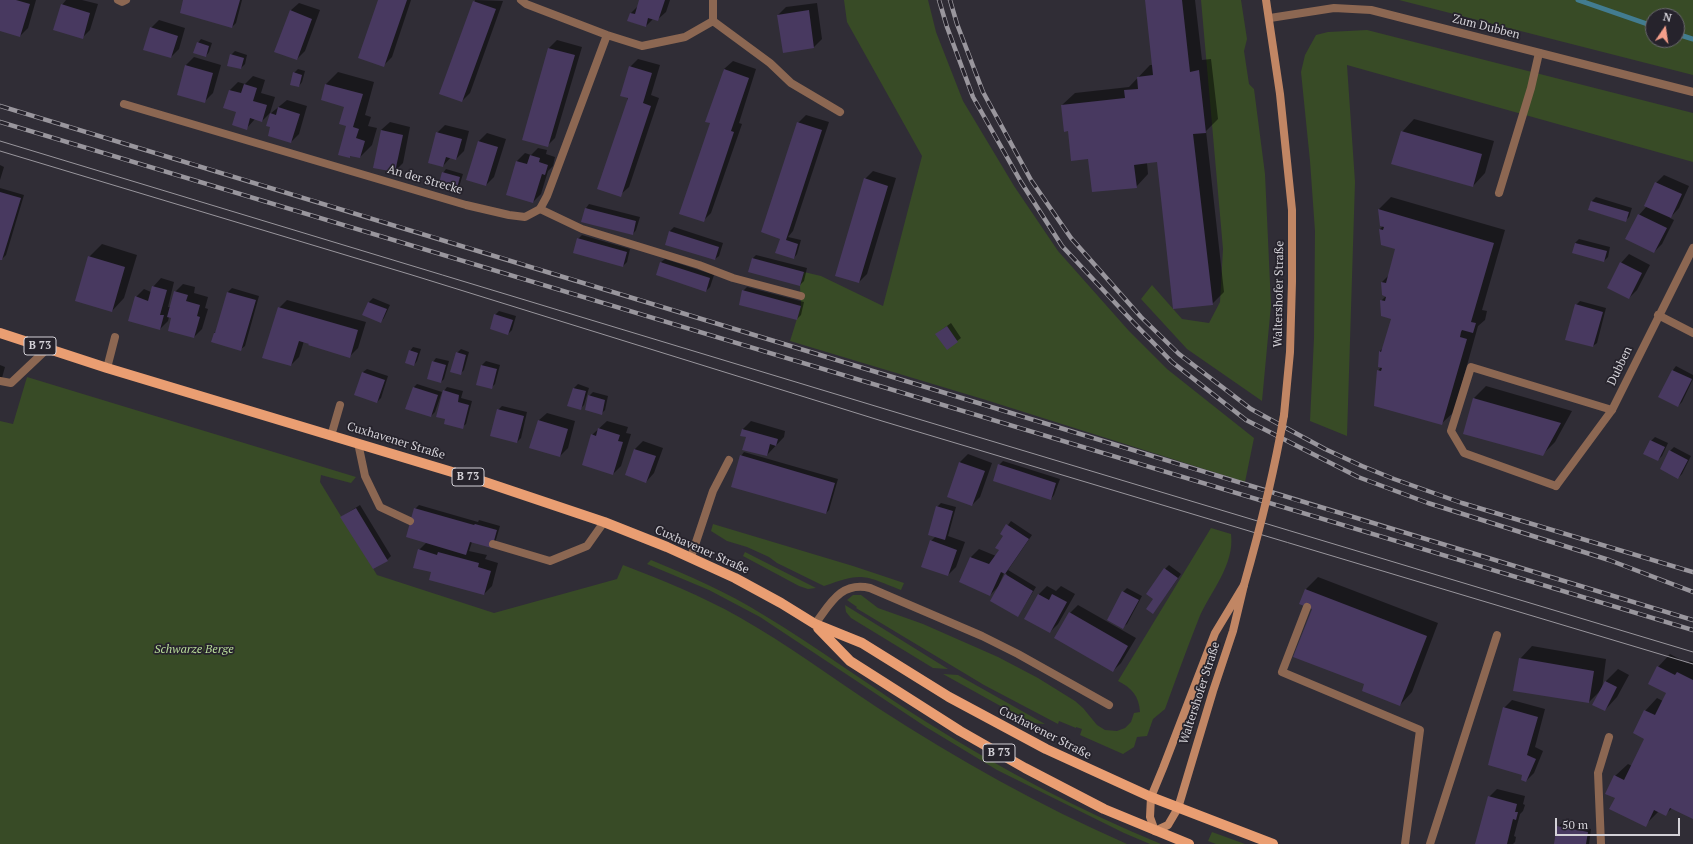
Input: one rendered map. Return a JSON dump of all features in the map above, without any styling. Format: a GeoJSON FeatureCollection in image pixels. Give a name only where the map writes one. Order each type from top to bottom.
{"type":"FeatureCollection","features":[{"type":"Feature","properties":{"kind":"main road","name":"Waltershofer Straße"},"geometry":{"type":"LineString","coordinates":[[1244,585],[1215,633],[1151,796],[1150,817],[1155,831],[1168,824],[1178,808],[1213,691],[1233,631],[1265,510],[1284,415],[1290,346],[1292,210],[1280,94],[1270,18],[1266,0]]}},
{"type":"Feature","properties":{"kind":"main road","name":"Cuxhavener Straße"},"geometry":{"type":"LineString","coordinates":[[0,333],[107,368],[482,481],[604,522],[691,558],[763,593],[815,624],[862,644],[948,697],[1004,727],[1103,776],[1178,808],[1273,844]]}},
{"type":"Feature","properties":{"kind":"main road","name":"Cuxhavener Straße"},"geometry":{"type":"LineString","coordinates":[[815,624],[850,661],[960,731],[1068,791],[1155,831],[1189,844]]}},
{"type":"Feature","properties":{"kind":"street"},"geometry":{"type":"LineString","coordinates":[[521,0],[526,4],[607,36],[642,46],[685,37],[713,21]]}},
{"type":"Feature","properties":{"kind":"street"},"geometry":{"type":"LineString","coordinates":[[712,0],[713,21]]}},
{"type":"Feature","properties":{"kind":"street","name":"Zum Dubben"},"geometry":{"type":"LineString","coordinates":[[1270,18],[1325,9],[1357,8],[1693,92]]}},
{"type":"Feature","properties":{"kind":"street"},"geometry":{"type":"LineString","coordinates":[[713,21],[770,63],[791,83],[840,112]]}},
{"type":"Feature","properties":{"kind":"street"},"geometry":{"type":"LineString","coordinates":[[607,36],[547,196],[540,209],[582,229],[699,265],[733,278],[801,296]]}},
{"type":"Feature","properties":{"kind":"street"},"geometry":{"type":"LineString","coordinates":[[1499,193],[1531,88],[1539,53]]}},
{"type":"Feature","properties":{"kind":"street","name":"An der Strecke"},"geometry":{"type":"LineString","coordinates":[[124,104],[466,205],[509,215],[525,217],[540,209]]}},
{"type":"Feature","properties":{"kind":"street","name":"Dubben"},"geometry":{"type":"LineString","coordinates":[[1612,410],[1471,367],[1451,431],[1464,453],[1556,486],[1612,410],[1658,315],[1693,248]]}},
{"type":"Feature","properties":{"kind":"street"},"geometry":{"type":"LineString","coordinates":[[1658,315],[1693,333]]}},
{"type":"Feature","properties":{"kind":"street"},"geometry":{"type":"LineString","coordinates":[[107,368],[115,337]]}},
{"type":"Feature","properties":{"kind":"street"},"geometry":{"type":"LineString","coordinates":[[0,380],[10,384],[47,349]]}},
{"type":"Feature","properties":{"kind":"street"},"geometry":{"type":"LineString","coordinates":[[331,436],[340,404]]}},
{"type":"Feature","properties":{"kind":"street"},"geometry":{"type":"LineString","coordinates":[[358,443],[365,476],[380,507],[410,521]]}},
{"type":"Feature","properties":{"kind":"street"},"geometry":{"type":"LineString","coordinates":[[691,558],[713,491],[729,460]]}},
{"type":"Feature","properties":{"kind":"street"},"geometry":{"type":"LineString","coordinates":[[493,544],[550,560],[587,546],[604,522]]}},
{"type":"Feature","properties":{"kind":"street"},"geometry":{"type":"LineString","coordinates":[[815,624],[841,592],[853,587],[870,588],[982,636],[1018,654],[1109,705]]}},
{"type":"Feature","properties":{"kind":"street"},"geometry":{"type":"LineString","coordinates":[[1307,607],[1282,672],[1420,730],[1405,844]]}},
{"type":"Feature","properties":{"kind":"street"},"geometry":{"type":"LineString","coordinates":[[1430,844],[1497,635]]}},
{"type":"Feature","properties":{"kind":"street"},"geometry":{"type":"LineString","coordinates":[[1601,844],[1598,773],[1609,737]]}},
{"type":"Feature","properties":{"kind":"green space"},"geometry":{"type":"Polygon","coordinates":[[[844,0],[928,0],[936,32],[963,101],[1014,186],[1058,251],[1129,331],[1167,369],[1254,438],[1245,482],[986,400],[790,341],[801,306],[800,286],[804,272],[821,276],[883,306],[922,156],[847,22],[844,0]]]}},
{"type":"Feature","properties":{"kind":"green space"},"geometry":{"type":"Polygon","coordinates":[[[1201,0],[1241,0],[1247,39],[1244,51],[1249,84],[1254,89],[1265,174],[1271,305],[1262,401],[1187,349],[1141,299],[1152,285],[1182,319],[1209,323],[1220,302],[1223,249],[1201,0]]]}},
{"type":"Feature","properties":{"kind":"green space"},"geometry":{"type":"Polygon","coordinates":[[[1399,0],[1693,0],[1693,75],[1399,0]]]}},
{"type":"Feature","properties":{"kind":"green space"},"geometry":{"type":"Polygon","coordinates":[[[1367,30],[1693,113],[1693,162],[1347,65],[1355,182],[1347,436],[1310,421],[1314,338],[1315,231],[1301,72],[1305,55],[1316,35],[1328,32],[1367,30]]]}},
{"type":"Feature","properties":{"kind":"green space","name":"Schwarze Berge"},"geometry":{"type":"Polygon","coordinates":[[[27,377],[356,477],[351,483],[321,475],[320,482],[377,575],[494,613],[617,579],[623,565],[696,595],[757,627],[878,708],[1000,781],[1062,814],[1127,844],[0,844],[0,421],[13,424],[27,377]]]}},
{"type":"Feature","properties":{"kind":"green space"},"geometry":{"type":"Polygon","coordinates":[[[713,524],[904,583],[901,590],[870,578],[855,577],[824,586],[777,563],[769,557],[747,547],[727,541],[711,531],[713,524]]]}},
{"type":"Feature","properties":{"kind":"green space"},"geometry":{"type":"Polygon","coordinates":[[[1211,528],[1231,534],[1231,545],[1226,567],[1199,618],[1165,709],[1153,719],[1147,736],[1137,737],[1134,747],[1123,754],[1080,735],[1082,729],[1059,721],[1058,724],[984,685],[856,608],[857,607],[847,600],[853,595],[861,595],[878,608],[923,624],[998,657],[1038,678],[1075,701],[1097,725],[1105,730],[1117,731],[1125,728],[1131,722],[1134,713],[1140,712],[1138,701],[1134,693],[1118,681],[1211,528]]]}},
{"type":"Feature","properties":{"kind":"green space"},"geometry":{"type":"Polygon","coordinates":[[[745,552],[816,588],[808,589],[799,586],[743,556],[745,552]]]}},
{"type":"Feature","properties":{"kind":"green space"},"geometry":{"type":"Polygon","coordinates":[[[651,560],[708,585],[749,606],[804,640],[928,723],[984,757],[1072,804],[1161,844],[1150,844],[1124,833],[997,770],[926,727],[760,617],[709,590],[647,564],[651,560]]]}},
{"type":"Feature","properties":{"kind":"green space"},"geometry":{"type":"Polygon","coordinates":[[[845,605],[948,669],[933,668],[851,618],[846,612],[845,605]]]}},
{"type":"Feature","properties":{"kind":"green space"},"geometry":{"type":"Polygon","coordinates":[[[943,674],[958,675],[1045,724],[1031,723],[943,674]]]}},
{"type":"Feature","properties":{"kind":"green space"},"geometry":{"type":"Polygon","coordinates":[[[1212,832],[1245,844],[1216,844],[1208,841],[1212,832]]]}},
{"type":"Feature","properties":{"kind":"building"},"geometry":{"type":"Polygon","coordinates":[[[0,0],[16,0],[30,4],[20,37],[0,31],[0,0]]]}},
{"type":"Feature","properties":{"kind":"building"},"geometry":{"type":"Polygon","coordinates":[[[183,0],[240,0],[232,28],[180,13],[183,0]]]}},
{"type":"Feature","properties":{"kind":"building"},"geometry":{"type":"Polygon","coordinates":[[[378,0],[407,0],[384,67],[358,58],[378,0]]]}},
{"type":"Feature","properties":{"kind":"building"},"geometry":{"type":"Polygon","coordinates":[[[639,0],[665,0],[658,21],[648,18],[646,27],[627,21],[630,13],[635,14],[639,0]]]}},
{"type":"Feature","properties":{"kind":"building"},"geometry":{"type":"Polygon","coordinates":[[[1145,0],[1182,0],[1190,72],[1199,70],[1206,133],[1193,134],[1213,305],[1173,309],[1157,162],[1134,165],[1137,188],[1092,192],[1088,159],[1071,161],[1068,131],[1064,132],[1061,105],[1125,98],[1124,90],[1138,89],[1137,77],[1153,75],[1145,0]]]}},
{"type":"Feature","properties":{"kind":"building"},"geometry":{"type":"Polygon","coordinates":[[[473,1],[496,9],[462,102],[439,94],[473,1]]]}},
{"type":"Feature","properties":{"kind":"building"},"geometry":{"type":"Polygon","coordinates":[[[61,4],[90,13],[83,39],[53,30],[61,4]]]}},
{"type":"Feature","properties":{"kind":"building"},"geometry":{"type":"Polygon","coordinates":[[[290,10],[312,19],[297,60],[274,52],[290,10]]]}},
{"type":"Feature","properties":{"kind":"building"},"geometry":{"type":"Polygon","coordinates":[[[809,10],[814,48],[783,53],[777,15],[809,10]]]}},
{"type":"Feature","properties":{"kind":"building"},"geometry":{"type":"Polygon","coordinates":[[[150,27],[178,36],[171,58],[143,50],[150,27]]]}},
{"type":"Feature","properties":{"kind":"building"},"geometry":{"type":"Polygon","coordinates":[[[197,42],[209,46],[206,57],[193,53],[197,42]]]}},
{"type":"Feature","properties":{"kind":"building"},"geometry":{"type":"Polygon","coordinates":[[[548,48],[575,55],[548,147],[522,140],[548,48]]]}},
{"type":"Feature","properties":{"kind":"building"},"geometry":{"type":"Polygon","coordinates":[[[230,54],[244,58],[241,69],[227,66],[230,54]]]}},
{"type":"Feature","properties":{"kind":"building"},"geometry":{"type":"Polygon","coordinates":[[[185,65],[213,73],[205,103],[177,95],[185,65]]]}},
{"type":"Feature","properties":{"kind":"building"},"geometry":{"type":"Polygon","coordinates":[[[629,66],[652,73],[643,103],[651,106],[621,197],[597,189],[628,98],[620,96],[629,66]]]}},
{"type":"Feature","properties":{"kind":"building"},"geometry":{"type":"Polygon","coordinates":[[[724,69],[749,78],[731,131],[734,132],[704,222],[679,214],[710,123],[705,122],[724,69]]]}},
{"type":"Feature","properties":{"kind":"building"},"geometry":{"type":"Polygon","coordinates":[[[293,72],[302,75],[299,87],[290,85],[293,72]]]}},
{"type":"Feature","properties":{"kind":"building"},"geometry":{"type":"Polygon","coordinates":[[[244,84],[257,88],[253,101],[267,105],[262,122],[250,118],[247,130],[232,125],[236,112],[223,108],[229,90],[241,93],[244,84]]]}},
{"type":"Feature","properties":{"kind":"building"},"geometry":{"type":"Polygon","coordinates":[[[325,84],[363,94],[353,127],[359,129],[356,138],[365,141],[360,158],[350,156],[350,158],[338,155],[346,126],[339,124],[344,107],[321,100],[325,84]]]}},
{"type":"Feature","properties":{"kind":"building"},"geometry":{"type":"Polygon","coordinates":[[[278,107],[300,114],[291,143],[268,136],[270,127],[266,126],[270,113],[276,115],[278,107]]]}},
{"type":"Feature","properties":{"kind":"building"},"geometry":{"type":"Polygon","coordinates":[[[797,122],[822,130],[786,240],[798,244],[794,259],[775,253],[780,239],[761,232],[797,122]]]}},
{"type":"Feature","properties":{"kind":"building"},"geometry":{"type":"Polygon","coordinates":[[[381,130],[403,135],[395,172],[373,168],[381,130]]]}},
{"type":"Feature","properties":{"kind":"building"},"geometry":{"type":"Polygon","coordinates":[[[1401,131],[1482,154],[1473,187],[1391,164],[1401,131]]]}},
{"type":"Feature","properties":{"kind":"building"},"geometry":{"type":"Polygon","coordinates":[[[436,132],[462,139],[456,160],[446,157],[443,167],[428,163],[436,132]]]}},
{"type":"Feature","properties":{"kind":"building"},"geometry":{"type":"Polygon","coordinates":[[[478,141],[498,147],[486,186],[466,180],[478,141]]]}},
{"type":"Feature","properties":{"kind":"building"},"geometry":{"type":"Polygon","coordinates":[[[530,155],[540,158],[539,162],[548,165],[545,175],[542,174],[533,203],[506,195],[516,161],[527,164],[530,155]]]}},
{"type":"Feature","properties":{"kind":"building"},"geometry":{"type":"Polygon","coordinates":[[[442,172],[460,177],[456,192],[438,187],[442,172]]]}},
{"type":"Feature","properties":{"kind":"building"},"geometry":{"type":"Polygon","coordinates":[[[864,178],[888,186],[859,283],[835,276],[864,178]]]}},
{"type":"Feature","properties":{"kind":"building"},"geometry":{"type":"Polygon","coordinates":[[[1655,182],[1682,194],[1671,218],[1644,206],[1655,182]]]}},
{"type":"Feature","properties":{"kind":"building"},"geometry":{"type":"Polygon","coordinates":[[[0,192],[21,198],[2,260],[0,260],[0,192]]]}},
{"type":"Feature","properties":{"kind":"building"},"geometry":{"type":"Polygon","coordinates":[[[1591,201],[1629,212],[1626,222],[1588,210],[1591,201]]]}},
{"type":"Feature","properties":{"kind":"building"},"geometry":{"type":"Polygon","coordinates":[[[585,208],[636,221],[633,235],[581,222],[585,208]]]}},
{"type":"Feature","properties":{"kind":"building"},"geometry":{"type":"Polygon","coordinates":[[[1378,209],[1494,243],[1471,322],[1476,323],[1473,333],[1462,330],[1461,332],[1460,337],[1467,339],[1442,425],[1374,406],[1377,370],[1381,371],[1382,368],[1378,367],[1379,351],[1381,352],[1391,319],[1381,316],[1380,300],[1385,301],[1386,297],[1382,295],[1381,282],[1386,283],[1395,249],[1381,245],[1379,229],[1383,230],[1384,227],[1380,226],[1378,209]]]}},
{"type":"Feature","properties":{"kind":"building"},"geometry":{"type":"Polygon","coordinates":[[[1638,214],[1667,228],[1654,253],[1625,239],[1638,214]]]}},
{"type":"Feature","properties":{"kind":"building"},"geometry":{"type":"Polygon","coordinates":[[[669,231],[719,247],[715,260],[665,245],[669,231]]]}},
{"type":"Feature","properties":{"kind":"building"},"geometry":{"type":"Polygon","coordinates":[[[577,238],[627,252],[623,267],[573,253],[577,238]]]}},
{"type":"Feature","properties":{"kind":"building"},"geometry":{"type":"Polygon","coordinates":[[[1575,243],[1607,251],[1604,262],[1572,253],[1575,243]]]}},
{"type":"Feature","properties":{"kind":"building"},"geometry":{"type":"Polygon","coordinates":[[[88,256],[125,267],[112,312],[75,301],[88,256]]]}},
{"type":"Feature","properties":{"kind":"building"},"geometry":{"type":"Polygon","coordinates":[[[752,258],[804,272],[800,286],[748,272],[752,258]]]}},
{"type":"Feature","properties":{"kind":"building"},"geometry":{"type":"Polygon","coordinates":[[[660,262],[710,278],[706,292],[656,275],[660,262]]]}},
{"type":"Feature","properties":{"kind":"building"},"geometry":{"type":"Polygon","coordinates":[[[1620,262],[1642,273],[1629,299],[1607,288],[1620,262]]]}},
{"type":"Feature","properties":{"kind":"building"},"geometry":{"type":"Polygon","coordinates":[[[152,286],[167,290],[160,315],[164,315],[160,330],[128,321],[135,296],[148,301],[152,286]]]}},
{"type":"Feature","properties":{"kind":"building"},"geometry":{"type":"Polygon","coordinates":[[[742,290],[801,306],[797,320],[739,305],[742,290]]]}},
{"type":"Feature","properties":{"kind":"building"},"geometry":{"type":"Polygon","coordinates":[[[174,291],[188,295],[186,301],[200,305],[197,316],[200,317],[194,338],[168,331],[171,318],[167,317],[174,291]]]}},
{"type":"Feature","properties":{"kind":"building"},"geometry":{"type":"Polygon","coordinates":[[[227,292],[256,300],[241,351],[211,342],[227,292]]]}},
{"type":"Feature","properties":{"kind":"building"},"geometry":{"type":"Polygon","coordinates":[[[368,302],[387,309],[381,323],[362,315],[368,302]]]}},
{"type":"Feature","properties":{"kind":"building"},"geometry":{"type":"Polygon","coordinates":[[[1575,304],[1603,312],[1593,347],[1565,340],[1575,304]]]}},
{"type":"Feature","properties":{"kind":"building"},"geometry":{"type":"Polygon","coordinates":[[[278,307],[358,330],[350,358],[299,341],[291,366],[262,358],[278,307]]]}},
{"type":"Feature","properties":{"kind":"building"},"geometry":{"type":"Polygon","coordinates":[[[494,314],[513,320],[508,335],[490,329],[494,314]]]}},
{"type":"Feature","properties":{"kind":"building"},"geometry":{"type":"Polygon","coordinates":[[[947,326],[958,342],[947,350],[935,334],[947,326]]]}},
{"type":"Feature","properties":{"kind":"building"},"geometry":{"type":"Polygon","coordinates":[[[409,350],[418,353],[414,366],[405,363],[409,350]]]}},
{"type":"Feature","properties":{"kind":"building"},"geometry":{"type":"Polygon","coordinates":[[[456,352],[466,355],[461,375],[450,372],[456,352]]]}},
{"type":"Feature","properties":{"kind":"building"},"geometry":{"type":"Polygon","coordinates":[[[432,361],[446,365],[441,383],[427,379],[432,361]]]}},
{"type":"Feature","properties":{"kind":"building"},"geometry":{"type":"Polygon","coordinates":[[[481,365],[497,369],[492,389],[476,385],[481,365]]]}},
{"type":"Feature","properties":{"kind":"building"},"geometry":{"type":"Polygon","coordinates":[[[1672,370],[1692,379],[1678,407],[1658,397],[1672,370]]]}},
{"type":"Feature","properties":{"kind":"building"},"geometry":{"type":"Polygon","coordinates":[[[362,372],[385,380],[377,403],[354,395],[362,372]]]}},
{"type":"Feature","properties":{"kind":"building"},"geometry":{"type":"Polygon","coordinates":[[[413,387],[438,395],[431,417],[405,409],[413,387]]]}},
{"type":"Feature","properties":{"kind":"building"},"geometry":{"type":"Polygon","coordinates":[[[573,388],[586,391],[581,410],[567,406],[573,388]]]}},
{"type":"Feature","properties":{"kind":"building"},"geometry":{"type":"Polygon","coordinates":[[[443,390],[459,395],[458,402],[469,405],[463,429],[444,424],[445,419],[436,417],[443,390]]]}},
{"type":"Feature","properties":{"kind":"building"},"geometry":{"type":"Polygon","coordinates":[[[588,395],[605,400],[602,415],[585,410],[588,395]]]}},
{"type":"Feature","properties":{"kind":"building"},"geometry":{"type":"Polygon","coordinates":[[[1473,398],[1561,423],[1543,456],[1463,434],[1473,398]]]}},
{"type":"Feature","properties":{"kind":"building"},"geometry":{"type":"Polygon","coordinates":[[[497,409],[524,416],[517,443],[490,436],[497,409]]]}},
{"type":"Feature","properties":{"kind":"building"},"geometry":{"type":"Polygon","coordinates":[[[538,420],[568,429],[560,457],[529,448],[538,420]]]}},
{"type":"Feature","properties":{"kind":"building"},"geometry":{"type":"Polygon","coordinates":[[[598,428],[620,435],[618,441],[623,442],[613,475],[582,465],[591,434],[596,436],[598,428]]]}},
{"type":"Feature","properties":{"kind":"building"},"geometry":{"type":"Polygon","coordinates":[[[742,429],[778,439],[776,446],[770,444],[767,456],[742,450],[746,437],[740,436],[742,429]]]}},
{"type":"Feature","properties":{"kind":"building"},"geometry":{"type":"Polygon","coordinates":[[[1650,440],[1665,447],[1658,461],[1643,454],[1650,440]]]}},
{"type":"Feature","properties":{"kind":"building"},"geometry":{"type":"Polygon","coordinates":[[[634,449],[656,456],[646,483],[625,475],[634,449]]]}},
{"type":"Feature","properties":{"kind":"building"},"geometry":{"type":"Polygon","coordinates":[[[1669,450],[1688,460],[1678,479],[1660,469],[1669,450]]]}},
{"type":"Feature","properties":{"kind":"building"},"geometry":{"type":"Polygon","coordinates":[[[740,455],[835,483],[826,514],[731,487],[740,455]]]}},
{"type":"Feature","properties":{"kind":"building"},"geometry":{"type":"Polygon","coordinates":[[[959,462],[985,471],[972,506],[947,497],[959,462]]]}},
{"type":"Feature","properties":{"kind":"building"},"geometry":{"type":"Polygon","coordinates":[[[998,464],[1056,483],[1051,500],[993,481],[998,464]]]}},
{"type":"Feature","properties":{"kind":"building"},"geometry":{"type":"Polygon","coordinates":[[[936,506],[953,511],[945,540],[928,535],[936,506]]]}},
{"type":"Feature","properties":{"kind":"building"},"geometry":{"type":"Polygon","coordinates":[[[356,508],[388,561],[373,569],[340,517],[356,508]]]}},
{"type":"Feature","properties":{"kind":"building"},"geometry":{"type":"Polygon","coordinates":[[[414,508],[497,530],[492,548],[470,542],[466,555],[406,537],[414,508]]]}},
{"type":"Feature","properties":{"kind":"building"},"geometry":{"type":"Polygon","coordinates":[[[1006,524],[1029,539],[1005,574],[1001,572],[990,596],[959,582],[970,557],[989,564],[999,550],[995,548],[1003,536],[1000,534],[1006,524]]]}},
{"type":"Feature","properties":{"kind":"building"},"geometry":{"type":"Polygon","coordinates":[[[930,540],[957,550],[948,576],[921,567],[930,540]]]}},
{"type":"Feature","properties":{"kind":"building"},"geometry":{"type":"Polygon","coordinates":[[[418,549],[437,555],[438,552],[479,563],[478,567],[491,571],[484,595],[429,580],[431,572],[413,568],[418,549]]]}},
{"type":"Feature","properties":{"kind":"building"},"geometry":{"type":"Polygon","coordinates":[[[1164,568],[1178,578],[1153,614],[1146,609],[1153,599],[1146,594],[1164,568]]]}},
{"type":"Feature","properties":{"kind":"building"},"geometry":{"type":"Polygon","coordinates":[[[1005,574],[1033,591],[1018,617],[990,601],[1005,574]]]}},
{"type":"Feature","properties":{"kind":"building"},"geometry":{"type":"Polygon","coordinates":[[[1305,589],[1427,636],[1400,706],[1362,691],[1364,684],[1293,657],[1312,609],[1299,604],[1305,589]]]}},
{"type":"Feature","properties":{"kind":"building"},"geometry":{"type":"Polygon","coordinates":[[[1122,591],[1139,600],[1123,629],[1107,620],[1122,591]]]}},
{"type":"Feature","properties":{"kind":"building"},"geometry":{"type":"Polygon","coordinates":[[[1038,594],[1049,600],[1052,594],[1067,602],[1050,633],[1024,619],[1038,594]]]}},
{"type":"Feature","properties":{"kind":"building"},"geometry":{"type":"Polygon","coordinates":[[[1069,612],[1128,646],[1113,672],[1054,638],[1069,612]]]}},
{"type":"Feature","properties":{"kind":"building"},"geometry":{"type":"Polygon","coordinates":[[[1519,658],[1594,671],[1589,703],[1513,691],[1519,658]]]}},
{"type":"Feature","properties":{"kind":"building"},"geometry":{"type":"Polygon","coordinates":[[[1657,666],[1675,675],[1677,672],[1693,680],[1693,819],[1670,808],[1666,816],[1654,810],[1646,827],[1609,809],[1615,798],[1605,794],[1614,775],[1624,780],[1644,739],[1633,733],[1644,710],[1655,715],[1666,693],[1648,684],[1657,666]]]}},
{"type":"Feature","properties":{"kind":"building"},"geometry":{"type":"Polygon","coordinates":[[[1605,681],[1617,687],[1605,711],[1592,705],[1605,681]]]}},
{"type":"Feature","properties":{"kind":"building"},"geometry":{"type":"Polygon","coordinates":[[[1503,707],[1538,717],[1527,755],[1536,759],[1526,782],[1521,780],[1522,775],[1488,765],[1503,707]]]}},
{"type":"Feature","properties":{"kind":"building"},"geometry":{"type":"Polygon","coordinates":[[[1488,796],[1517,804],[1515,812],[1518,812],[1516,820],[1513,819],[1507,844],[1475,844],[1488,796]]]}},
{"type":"Feature","properties":{"kind":"building"},"geometry":{"type":"Polygon","coordinates":[[[1557,826],[1588,832],[1586,844],[1554,844],[1557,826]]]}},
{"type":"Feature","properties":{"kind":"waterway"},"geometry":{"type":"LineString","coordinates":[[1578,0],[1645,23]]}},
{"type":"Feature","properties":{"kind":"waterway"},"geometry":{"type":"LineString","coordinates":[[1685,36],[1693,39]]}},
{"type":"Feature","properties":{"kind":"tram line"},"geometry":{"type":"LineString","coordinates":[[0,141],[1693,652]]}},
{"type":"Feature","properties":{"kind":"tram line"},"geometry":{"type":"LineString","coordinates":[[0,151],[412,275],[882,421],[1693,664]]}},
{"type":"Feature","properties":{"kind":"railway"},"geometry":{"type":"LineString","coordinates":[[939,0],[947,27],[973,97],[1021,182],[1062,246],[1172,362],[1246,420],[1358,477],[1428,503],[1609,560],[1693,592]]}},
{"type":"Feature","properties":{"kind":"railway"},"geometry":{"type":"LineString","coordinates":[[950,0],[957,24],[983,92],[1031,180],[1071,238],[1141,317],[1179,354],[1251,409],[1325,449],[1362,466],[1462,503],[1693,572]]}},
{"type":"Feature","properties":{"kind":"railway"},"geometry":{"type":"LineString","coordinates":[[0,106],[1693,620]]}},
{"type":"Feature","properties":{"kind":"railway"},"geometry":{"type":"LineString","coordinates":[[0,122],[1693,630]]}}]}
